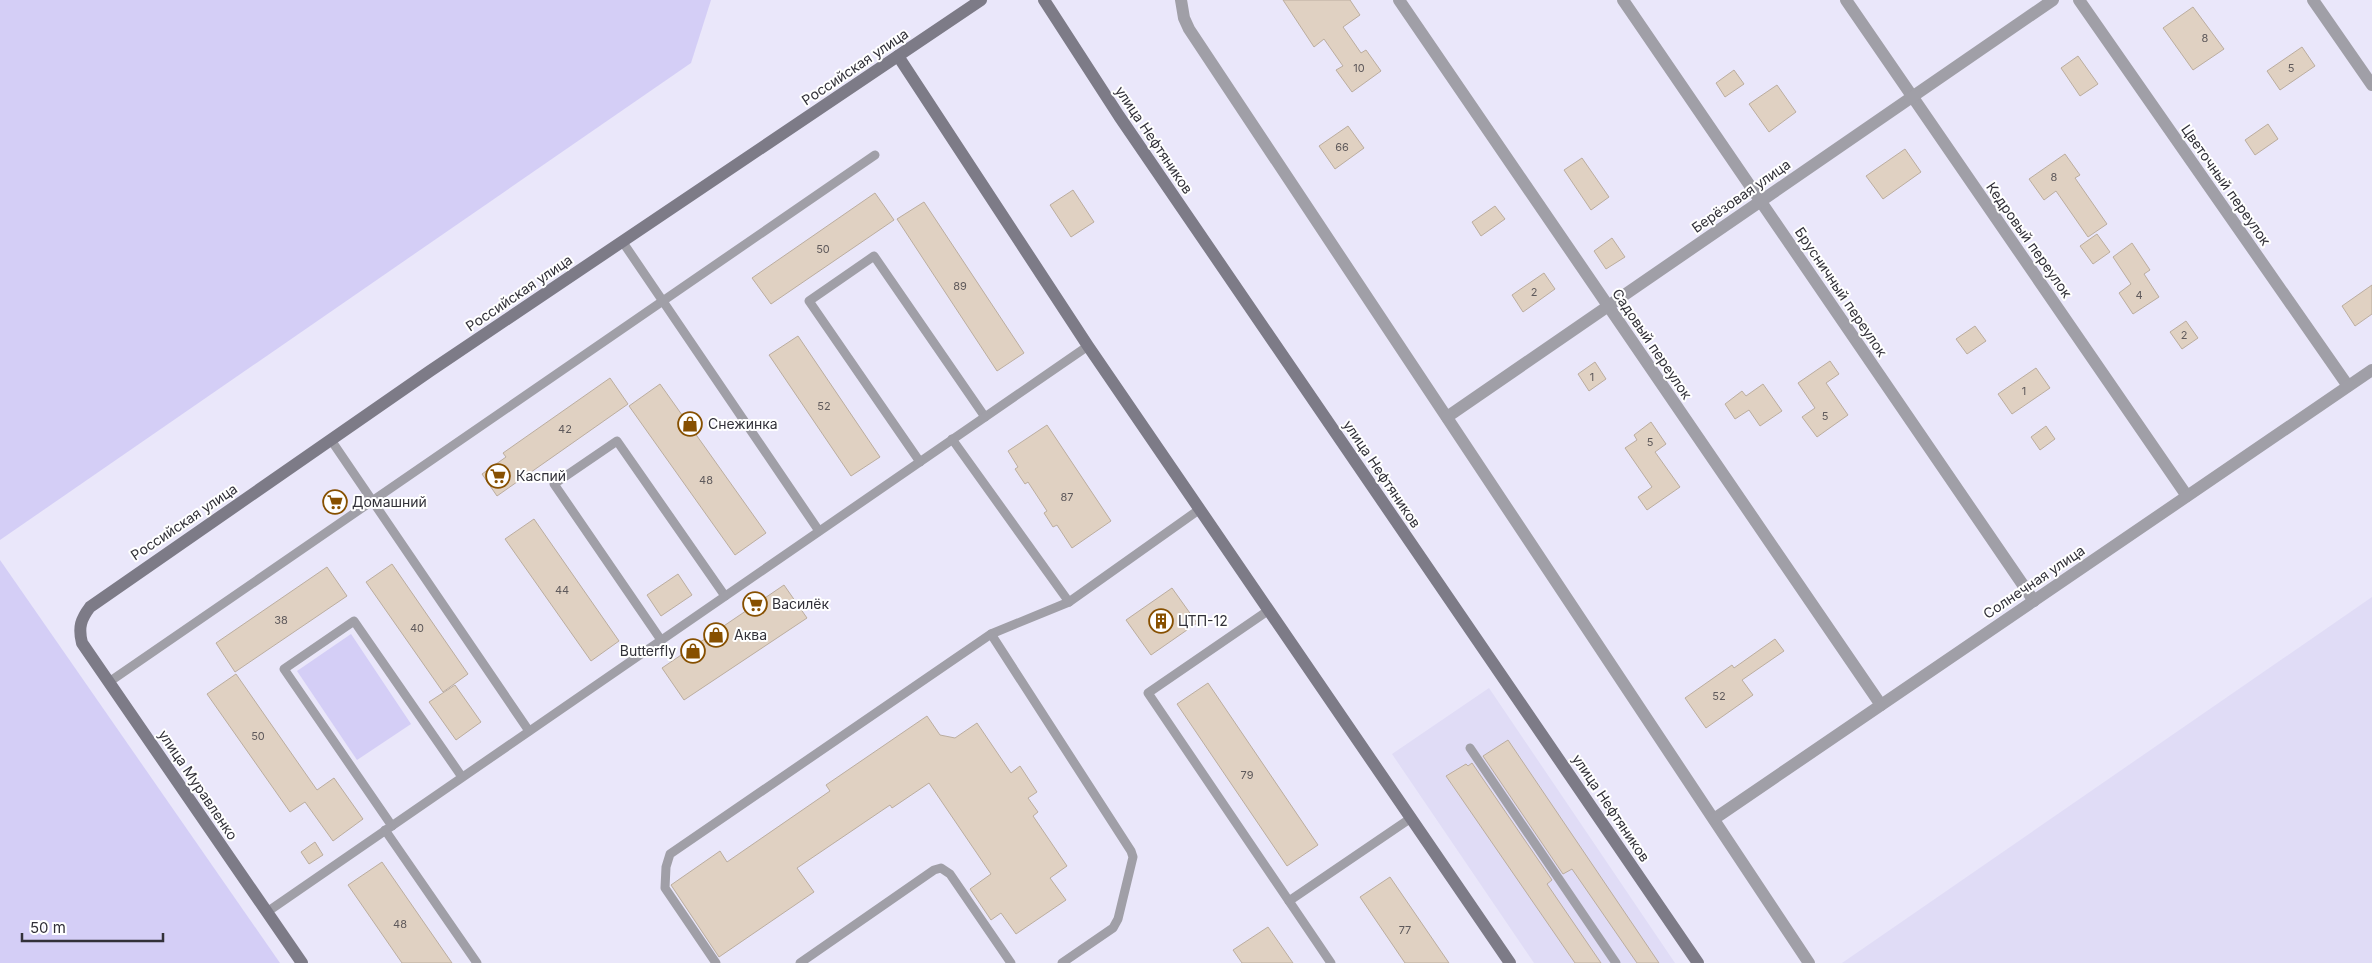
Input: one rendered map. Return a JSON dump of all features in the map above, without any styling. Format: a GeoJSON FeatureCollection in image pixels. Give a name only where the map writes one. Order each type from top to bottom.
{"type":"FeatureCollection","features":[{"type":"Feature","properties":{"kind":"main road","name":"Российская улица"},"geometry":{"type":"LineString","coordinates":[[81,620],[90,607],[103,596],[622,241],[982,0]]}},
{"type":"Feature","properties":{"kind":"main road","name":"улица Нефтяников"},"geometry":{"type":"LineString","coordinates":[[1044,0],[1119,116],[1698,963]]}},
{"type":"Feature","properties":{"kind":"main road"},"geometry":{"type":"LineString","coordinates":[[898,56],[1088,346],[1510,963]]}},
{"type":"Feature","properties":{"kind":"main road","name":"улица Муравленко"},"geometry":{"type":"LineString","coordinates":[[81,620],[79,632],[82,643],[302,963]]}},
{"type":"Feature","properties":{"kind":"street"},"geometry":{"type":"LineString","coordinates":[[1181,0],[1184,18],[1189,29],[1809,963]]}},
{"type":"Feature","properties":{"kind":"street","name":"Садовый переулок"},"geometry":{"type":"LineString","coordinates":[[1399,0],[1880,705]]}},
{"type":"Feature","properties":{"kind":"street","name":"Брусничный переулок"},"geometry":{"type":"LineString","coordinates":[[1623,0],[2034,601]]}},
{"type":"Feature","properties":{"kind":"street","name":"Кедровый переулок"},"geometry":{"type":"LineString","coordinates":[[1846,0],[2187,496]]}},
{"type":"Feature","properties":{"kind":"street","name":"Берёзовая улица"},"geometry":{"type":"LineString","coordinates":[[1446,417],[2053,0]]}},
{"type":"Feature","properties":{"kind":"street","name":"Цветочный переулок"},"geometry":{"type":"LineString","coordinates":[[2080,0],[2348,386]]}},
{"type":"Feature","properties":{"kind":"street"},"geometry":{"type":"LineString","coordinates":[[2313,0],[2372,85]]}},
{"type":"Feature","properties":{"kind":"street","name":"Солнечная улица"},"geometry":{"type":"LineString","coordinates":[[1714,819],[2372,370]]}},
{"type":"Feature","properties":{"kind":"lane"},"geometry":{"type":"LineString","coordinates":[[109,682],[662,300],[876,155]]}},
{"type":"Feature","properties":{"kind":"lane"},"geometry":{"type":"LineString","coordinates":[[622,241],[819,531]]}},
{"type":"Feature","properties":{"kind":"lane"},"geometry":{"type":"LineString","coordinates":[[920,462],[809,301],[874,256],[985,416]]}},
{"type":"Feature","properties":{"kind":"lane"},"geometry":{"type":"LineString","coordinates":[[267,912],[1088,346]]}},
{"type":"Feature","properties":{"kind":"lane"},"geometry":{"type":"LineString","coordinates":[[331,440],[529,731]]}},
{"type":"Feature","properties":{"kind":"lane"},"geometry":{"type":"LineString","coordinates":[[952,440],[1069,602]]}},
{"type":"Feature","properties":{"kind":"lane"},"geometry":{"type":"LineString","coordinates":[[661,640],[554,484],[617,441],[724,596]]}},
{"type":"Feature","properties":{"kind":"lane"},"geometry":{"type":"LineString","coordinates":[[716,963],[665,888],[666,868],[670,854],[991,634],[1069,602],[1200,509]]}},
{"type":"Feature","properties":{"kind":"lane"},"geometry":{"type":"LineString","coordinates":[[1269,610],[1148,693],[1332,963]]}},
{"type":"Feature","properties":{"kind":"lane"},"geometry":{"type":"LineString","coordinates":[[462,777],[354,621],[284,669],[477,963]]}},
{"type":"Feature","properties":{"kind":"lane"},"geometry":{"type":"LineString","coordinates":[[991,634],[1131,851],[1133,857],[1118,919],[1113,928],[1062,963]]}},
{"type":"Feature","properties":{"kind":"lane"},"geometry":{"type":"LineString","coordinates":[[1470,748],[1616,963]]}},
{"type":"Feature","properties":{"kind":"lane"},"geometry":{"type":"LineString","coordinates":[[1289,901],[1411,818]]}},
{"type":"Feature","properties":{"kind":"lane"},"geometry":{"type":"LineString","coordinates":[[800,963],[934,870],[941,868],[950,874],[1011,963]]}},
{"type":"Feature","properties":{"kind":"shaded area"},"geometry":{"type":"Polygon","coordinates":[[[0,0],[711,0],[691,63],[0,540],[0,0]]]}},
{"type":"Feature","properties":{"kind":"shaded area"},"geometry":{"type":"Polygon","coordinates":[[[0,560],[280,963],[0,963],[0,560]]]}},
{"type":"Feature","properties":{"kind":"shaded area"},"geometry":{"type":"Polygon","coordinates":[[[2372,597],[2372,963],[1842,963],[2372,597]]]}},
{"type":"Feature","properties":{"kind":"shaded area"},"geometry":{"type":"Polygon","coordinates":[[[351,634],[411,724],[357,760],[297,671],[351,634]]]}},
{"type":"Feature","properties":{"kind":"shaded area"},"geometry":{"type":"Polygon","coordinates":[[[1489,688],[1675,963],[1534,963],[1392,754],[1489,688]]]}},
{"type":"Feature","properties":{"kind":"building"},"geometry":{"type":"Polygon","coordinates":[[[1283,0],[1350,0],[1360,15],[1343,27],[1361,53],[1366,50],[1381,71],[1352,92],[1336,70],[1343,66],[1324,39],[1314,47],[1283,0]]]}},
{"type":"Feature","properties":{"kind":"building"},"geometry":{"type":"Polygon","coordinates":[[[2193,7],[2224,49],[2193,70],[2163,28],[2193,7]]]}},
{"type":"Feature","properties":{"kind":"building"},"geometry":{"type":"Polygon","coordinates":[[[2302,47],[2315,66],[2280,90],[2267,71],[2302,47]]]}},
{"type":"Feature","properties":{"kind":"building"},"geometry":{"type":"Polygon","coordinates":[[[2078,56],[2098,84],[2080,96],[2061,68],[2078,56]]]}},
{"type":"Feature","properties":{"kind":"building"},"geometry":{"type":"Polygon","coordinates":[[[1734,70],[1744,84],[1725,97],[1716,83],[1734,70]]]}},
{"type":"Feature","properties":{"kind":"building"},"geometry":{"type":"Polygon","coordinates":[[[1777,85],[1796,112],[1769,132],[1749,104],[1777,85]]]}},
{"type":"Feature","properties":{"kind":"building"},"geometry":{"type":"Polygon","coordinates":[[[2268,124],[2278,139],[2255,155],[2245,140],[2268,124]]]}},
{"type":"Feature","properties":{"kind":"building"},"geometry":{"type":"Polygon","coordinates":[[[1348,126],[1364,148],[1335,169],[1319,146],[1348,126]]]}},
{"type":"Feature","properties":{"kind":"building"},"geometry":{"type":"Polygon","coordinates":[[[1905,149],[1921,172],[1883,199],[1866,176],[1905,149]]]}},
{"type":"Feature","properties":{"kind":"building"},"geometry":{"type":"Polygon","coordinates":[[[2065,154],[2080,175],[2075,178],[2107,224],[2088,237],[2056,191],[2044,200],[2029,179],[2065,154]]]}},
{"type":"Feature","properties":{"kind":"building"},"geometry":{"type":"Polygon","coordinates":[[[1582,158],[1609,197],[1591,210],[1564,170],[1582,158]]]}},
{"type":"Feature","properties":{"kind":"building"},"geometry":{"type":"Polygon","coordinates":[[[1073,190],[1094,222],[1071,237],[1050,205],[1073,190]]]}},
{"type":"Feature","properties":{"kind":"building"},"geometry":{"type":"Polygon","coordinates":[[[875,193],[894,220],[771,304],[752,278],[875,193]]]}},
{"type":"Feature","properties":{"kind":"building"},"geometry":{"type":"Polygon","coordinates":[[[924,202],[1024,353],[997,371],[897,219],[924,202]]]}},
{"type":"Feature","properties":{"kind":"building"},"geometry":{"type":"Polygon","coordinates":[[[1495,206],[1505,219],[1481,236],[1472,222],[1495,206]]]}},
{"type":"Feature","properties":{"kind":"building"},"geometry":{"type":"Polygon","coordinates":[[[2097,234],[2110,252],[2093,264],[2080,246],[2097,234]]]}},
{"type":"Feature","properties":{"kind":"building"},"geometry":{"type":"Polygon","coordinates":[[[1612,238],[1625,257],[1606,269],[1594,251],[1612,238]]]}},
{"type":"Feature","properties":{"kind":"building"},"geometry":{"type":"Polygon","coordinates":[[[2132,243],[2150,270],[2144,274],[2159,297],[2133,314],[2119,293],[2131,284],[2113,257],[2132,243]]]}},
{"type":"Feature","properties":{"kind":"building"},"geometry":{"type":"Polygon","coordinates":[[[1544,273],[1555,289],[1523,312],[1512,295],[1544,273]]]}},
{"type":"Feature","properties":{"kind":"building"},"geometry":{"type":"Polygon","coordinates":[[[2372,285],[2372,314],[2355,326],[2342,306],[2372,285]]]}},
{"type":"Feature","properties":{"kind":"building"},"geometry":{"type":"Polygon","coordinates":[[[2186,321],[2198,338],[2182,349],[2170,332],[2186,321]]]}},
{"type":"Feature","properties":{"kind":"building"},"geometry":{"type":"Polygon","coordinates":[[[1975,326],[1986,341],[1967,354],[1956,339],[1975,326]]]}},
{"type":"Feature","properties":{"kind":"building"},"geometry":{"type":"Polygon","coordinates":[[[798,336],[880,457],[851,476],[769,355],[798,336]]]}},
{"type":"Feature","properties":{"kind":"building"},"geometry":{"type":"Polygon","coordinates":[[[1830,361],[1839,374],[1826,383],[1848,415],[1817,437],[1802,417],[1815,408],[1798,383],[1830,361]]]}},
{"type":"Feature","properties":{"kind":"building"},"geometry":{"type":"Polygon","coordinates":[[[1595,362],[1606,379],[1589,391],[1578,374],[1595,362]]]}},
{"type":"Feature","properties":{"kind":"building"},"geometry":{"type":"Polygon","coordinates":[[[2036,368],[2050,388],[2012,414],[1998,394],[2036,368]]]}},
{"type":"Feature","properties":{"kind":"building"},"geometry":{"type":"Polygon","coordinates":[[[610,378],[628,404],[497,496],[482,474],[506,457],[503,453],[610,378]]]}},
{"type":"Feature","properties":{"kind":"building"},"geometry":{"type":"Polygon","coordinates":[[[660,384],[766,533],[735,555],[629,406],[660,384]]]}},
{"type":"Feature","properties":{"kind":"building"},"geometry":{"type":"Polygon","coordinates":[[[1763,384],[1782,411],[1760,426],[1749,410],[1735,419],[1725,404],[1742,391],[1746,396],[1763,384]]]}},
{"type":"Feature","properties":{"kind":"building"},"geometry":{"type":"Polygon","coordinates":[[[1651,422],[1666,444],[1655,452],[1680,487],[1647,510],[1638,497],[1652,487],[1625,448],[1637,440],[1634,435],[1651,422]]]}},
{"type":"Feature","properties":{"kind":"building"},"geometry":{"type":"Polygon","coordinates":[[[1047,425],[1111,521],[1072,548],[1057,525],[1053,527],[1044,513],[1047,511],[1028,482],[1025,484],[1015,469],[1018,467],[1008,451],[1047,425]]]}},
{"type":"Feature","properties":{"kind":"building"},"geometry":{"type":"Polygon","coordinates":[[[2046,426],[2055,439],[2040,450],[2031,437],[2046,426]]]}},
{"type":"Feature","properties":{"kind":"building"},"geometry":{"type":"Polygon","coordinates":[[[534,519],[619,641],[591,661],[505,539],[534,519]]]}},
{"type":"Feature","properties":{"kind":"building"},"geometry":{"type":"Polygon","coordinates":[[[392,564],[468,674],[443,692],[366,582],[392,564]]]}},
{"type":"Feature","properties":{"kind":"building"},"geometry":{"type":"Polygon","coordinates":[[[327,567],[347,596],[235,672],[216,643],[327,567]]]}},
{"type":"Feature","properties":{"kind":"building"},"geometry":{"type":"Polygon","coordinates":[[[678,574],[692,595],[661,616],[647,595],[678,574]]]}},
{"type":"Feature","properties":{"kind":"building"},"geometry":{"type":"Polygon","coordinates":[[[784,585],[807,618],[684,700],[662,668],[784,585]]]}},
{"type":"Feature","properties":{"kind":"building","name":"ЦТП-12"},"geometry":{"type":"Polygon","coordinates":[[[1172,588],[1197,623],[1151,655],[1126,620],[1172,588]]]}},
{"type":"Feature","properties":{"kind":"building"},"geometry":{"type":"Polygon","coordinates":[[[1775,639],[1784,651],[1742,680],[1753,695],[1706,728],[1685,698],[1732,665],[1734,668],[1775,639]]]}},
{"type":"Feature","properties":{"kind":"building"},"geometry":{"type":"Polygon","coordinates":[[[236,674],[317,790],[334,778],[363,819],[333,841],[305,802],[290,812],[207,694],[236,674]]]}},
{"type":"Feature","properties":{"kind":"building"},"geometry":{"type":"Polygon","coordinates":[[[1208,683],[1318,845],[1287,866],[1177,704],[1208,683]]]}},
{"type":"Feature","properties":{"kind":"building"},"geometry":{"type":"Polygon","coordinates":[[[455,685],[481,722],[456,740],[429,702],[455,685]]]}},
{"type":"Feature","properties":{"kind":"building"},"geometry":{"type":"Polygon","coordinates":[[[927,716],[940,735],[955,738],[977,723],[1011,773],[1020,766],[1037,792],[1028,798],[1038,812],[1033,816],[1067,866],[1050,878],[1066,900],[1016,934],[1001,913],[991,920],[970,889],[991,874],[929,783],[892,808],[890,805],[797,868],[814,892],[719,957],[671,885],[720,851],[727,862],[830,791],[826,785],[927,716]]]}},
{"type":"Feature","properties":{"kind":"building"},"geometry":{"type":"Polygon","coordinates":[[[1508,740],[1659,963],[1637,963],[1572,869],[1563,874],[1483,756],[1508,740]]]}},
{"type":"Feature","properties":{"kind":"building"},"geometry":{"type":"Polygon","coordinates":[[[1472,763],[1552,880],[1547,884],[1601,963],[1575,963],[1446,776],[1466,764],[1468,766],[1472,763]]]}},
{"type":"Feature","properties":{"kind":"building"},"geometry":{"type":"Polygon","coordinates":[[[315,842],[323,855],[309,864],[301,852],[315,842]]]}},
{"type":"Feature","properties":{"kind":"building"},"geometry":{"type":"Polygon","coordinates":[[[382,862],[452,963],[402,963],[348,885],[382,862]]]}},
{"type":"Feature","properties":{"kind":"building"},"geometry":{"type":"Polygon","coordinates":[[[1390,877],[1449,963],[1405,963],[1360,897],[1390,877]]]}},
{"type":"Feature","properties":{"kind":"building"},"geometry":{"type":"Polygon","coordinates":[[[1268,927],[1293,963],[1242,963],[1233,950],[1268,927]]]}},
{"type":"Feature","properties":{"kind":"place","name":"Снежинка"},"geometry":{"type":"Point","coordinates":[690,424]}},
{"type":"Feature","properties":{"kind":"place","name":"Каспий"},"geometry":{"type":"Point","coordinates":[498,476]}},
{"type":"Feature","properties":{"kind":"place","name":"Домашний"},"geometry":{"type":"Point","coordinates":[335,502]}},
{"type":"Feature","properties":{"kind":"place","name":"Василёк"},"geometry":{"type":"Point","coordinates":[755,604]}},
{"type":"Feature","properties":{"kind":"place","name":"ЦТП-12"},"geometry":{"type":"Point","coordinates":[1161,621]}},
{"type":"Feature","properties":{"kind":"place","name":"Аква"},"geometry":{"type":"Point","coordinates":[716,635]}},
{"type":"Feature","properties":{"kind":"place","name":"Butterfly"},"geometry":{"type":"Point","coordinates":[693,651]}}]}
